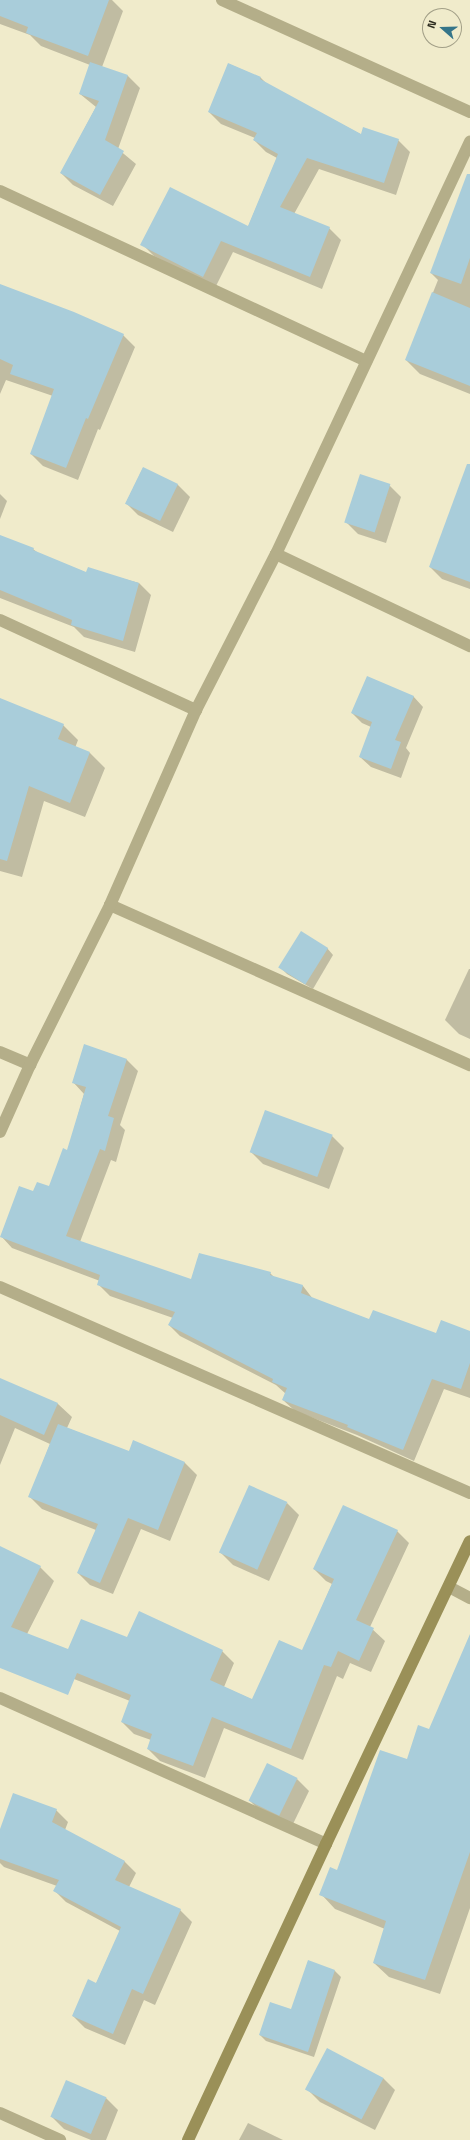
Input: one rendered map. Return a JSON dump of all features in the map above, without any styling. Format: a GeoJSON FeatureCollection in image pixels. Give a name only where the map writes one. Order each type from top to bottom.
{"type":"FeatureCollection","features":[{"type":"Feature","properties":{"kind":"main road"},"geometry":{"type":"LineString","coordinates":[[188,2140],[326,1844],[470,1541]]}},
{"type":"Feature","properties":{"kind":"street"},"geometry":{"type":"LineString","coordinates":[[222,0],[470,112]]}},
{"type":"Feature","properties":{"kind":"street"},"geometry":{"type":"LineString","coordinates":[[0,1132],[30,1065],[110,904],[196,710],[276,554],[470,141]]}},
{"type":"Feature","properties":{"kind":"street"},"geometry":{"type":"LineString","coordinates":[[0,190],[366,361]]}},
{"type":"Feature","properties":{"kind":"street"},"geometry":{"type":"LineString","coordinates":[[276,554],[470,646]]}},
{"type":"Feature","properties":{"kind":"street"},"geometry":{"type":"LineString","coordinates":[[0,620],[196,710]]}},
{"type":"Feature","properties":{"kind":"street"},"geometry":{"type":"LineString","coordinates":[[110,904],[470,1064]]}},
{"type":"Feature","properties":{"kind":"street"},"geometry":{"type":"LineString","coordinates":[[0,1052],[30,1065]]}},
{"type":"Feature","properties":{"kind":"street"},"geometry":{"type":"LineString","coordinates":[[0,1287],[470,1493]]}},
{"type":"Feature","properties":{"kind":"street"},"geometry":{"type":"LineString","coordinates":[[449,1587],[470,1598]]}},
{"type":"Feature","properties":{"kind":"street"},"geometry":{"type":"LineString","coordinates":[[0,1698],[326,1844]]}},
{"type":"Feature","properties":{"kind":"street"},"geometry":{"type":"LineString","coordinates":[[0,2113],[60,2140]]}},
{"type":"Feature","properties":{"kind":"building"},"geometry":{"type":"Polygon","coordinates":[[[0,0],[109,0],[88,56],[26,33],[28,27],[0,16],[0,0]]]}},
{"type":"Feature","properties":{"kind":"building"},"geometry":{"type":"Polygon","coordinates":[[[90,62],[128,75],[105,140],[124,151],[100,195],[60,173],[99,101],[79,94],[90,62]]]}},
{"type":"Feature","properties":{"kind":"building"},"geometry":{"type":"Polygon","coordinates":[[[228,63],[261,77],[260,79],[361,134],[363,127],[399,139],[384,183],[307,158],[280,207],[330,227],[310,277],[221,241],[203,277],[140,245],[170,187],[248,226],[278,154],[253,140],[257,133],[208,112],[228,63]]]}},
{"type":"Feature","properties":{"kind":"building"},"geometry":{"type":"Polygon","coordinates":[[[467,174],[470,174],[470,258],[461,284],[430,273],[467,174]]]}},
{"type":"Feature","properties":{"kind":"building"},"geometry":{"type":"Polygon","coordinates":[[[0,284],[74,312],[124,334],[88,419],[86,418],[66,468],[30,454],[54,389],[10,374],[13,365],[0,359],[0,284]]]}},
{"type":"Feature","properties":{"kind":"building"},"geometry":{"type":"Polygon","coordinates":[[[432,292],[470,308],[470,386],[405,360],[432,292]]]}},
{"type":"Feature","properties":{"kind":"building"},"geometry":{"type":"Polygon","coordinates":[[[467,464],[470,464],[470,582],[429,567],[467,464]]]}},
{"type":"Feature","properties":{"kind":"building"},"geometry":{"type":"Polygon","coordinates":[[[143,467],[178,484],[160,521],[125,504],[143,467]]]}},
{"type":"Feature","properties":{"kind":"building"},"geometry":{"type":"Polygon","coordinates":[[[360,474],[390,484],[375,532],[344,523],[360,474]]]}},
{"type":"Feature","properties":{"kind":"building"},"geometry":{"type":"Polygon","coordinates":[[[0,535],[34,548],[33,550],[86,572],[88,567],[139,583],[123,641],[71,625],[72,620],[0,590],[0,535]]]}},
{"type":"Feature","properties":{"kind":"building"},"geometry":{"type":"Polygon","coordinates":[[[367,676],[414,696],[395,740],[401,742],[391,769],[359,757],[372,722],[351,713],[367,676]]]}},
{"type":"Feature","properties":{"kind":"building"},"geometry":{"type":"Polygon","coordinates":[[[0,698],[64,724],[58,739],[90,752],[70,803],[29,786],[7,861],[0,859],[0,698]]]}},
{"type":"Feature","properties":{"kind":"building"},"geometry":{"type":"Polygon","coordinates":[[[301,931],[328,948],[305,984],[278,967],[301,931]]]}},
{"type":"Feature","properties":{"kind":"building"},"geometry":{"type":"Polygon","coordinates":[[[84,1044],[127,1059],[108,1116],[114,1118],[105,1151],[100,1149],[66,1236],[191,1279],[199,1253],[271,1272],[270,1275],[303,1285],[301,1293],[369,1319],[373,1310],[436,1333],[441,1320],[470,1331],[470,1363],[461,1389],[432,1379],[403,1450],[347,1427],[348,1425],[282,1400],[287,1388],[272,1382],[273,1379],[168,1325],[175,1312],[97,1285],[100,1275],[0,1237],[19,1186],[33,1191],[37,1182],[49,1186],[63,1148],[67,1150],[86,1087],[72,1083],[84,1044]]]}},
{"type":"Feature","properties":{"kind":"building"},"geometry":{"type":"Polygon","coordinates":[[[265,1110],[333,1135],[317,1177],[250,1152],[265,1110]]]}},
{"type":"Feature","properties":{"kind":"building"},"geometry":{"type":"Polygon","coordinates":[[[0,1378],[58,1403],[44,1435],[0,1415],[0,1378]]]}},
{"type":"Feature","properties":{"kind":"building"},"geometry":{"type":"Polygon","coordinates":[[[58,1424],[129,1451],[133,1440],[185,1462],[158,1530],[128,1518],[100,1583],[77,1573],[98,1524],[28,1497],[58,1424]]]}},
{"type":"Feature","properties":{"kind":"building"},"geometry":{"type":"Polygon","coordinates":[[[249,1485],[287,1502],[257,1570],[219,1553],[249,1485]]]}},
{"type":"Feature","properties":{"kind":"building"},"geometry":{"type":"Polygon","coordinates":[[[343,1505],[398,1530],[356,1620],[374,1628],[359,1661],[338,1651],[331,1667],[324,1665],[291,1749],[212,1717],[193,1766],[147,1749],[152,1734],[121,1722],[131,1695],[77,1673],[68,1695],[0,1668],[0,1546],[41,1566],[11,1627],[68,1649],[81,1619],[127,1637],[139,1611],[223,1650],[210,1680],[252,1699],[279,1640],[302,1650],[334,1579],[313,1569],[343,1505]]]}},
{"type":"Feature","properties":{"kind":"building"},"geometry":{"type":"Polygon","coordinates":[[[470,1634],[470,1852],[425,1980],[373,1963],[386,1921],[319,1895],[330,1867],[337,1870],[380,1750],[407,1759],[418,1725],[429,1729],[470,1634]]]}},
{"type":"Feature","properties":{"kind":"building"},"geometry":{"type":"Polygon","coordinates":[[[267,1763],[298,1778],[279,1816],[249,1801],[267,1763]]]}},
{"type":"Feature","properties":{"kind":"building"},"geometry":{"type":"Polygon","coordinates":[[[13,1793],[57,1809],[52,1822],[125,1861],[115,1880],[181,1909],[143,1994],[132,1989],[113,2034],[72,2016],[88,1979],[96,1983],[121,1927],[53,1891],[59,1880],[0,1859],[0,1829],[13,1793]]]}},
{"type":"Feature","properties":{"kind":"building"},"geometry":{"type":"Polygon","coordinates":[[[308,1960],[335,1970],[308,2052],[259,2035],[270,2002],[291,2009],[308,1960]]]}},
{"type":"Feature","properties":{"kind":"building"},"geometry":{"type":"Polygon","coordinates":[[[327,2048],[384,2078],[361,2120],[305,2089],[327,2048]]]}},
{"type":"Feature","properties":{"kind":"building"},"geometry":{"type":"Polygon","coordinates":[[[66,2080],[107,2097],[91,2134],[50,2117],[66,2080]]]}}]}
